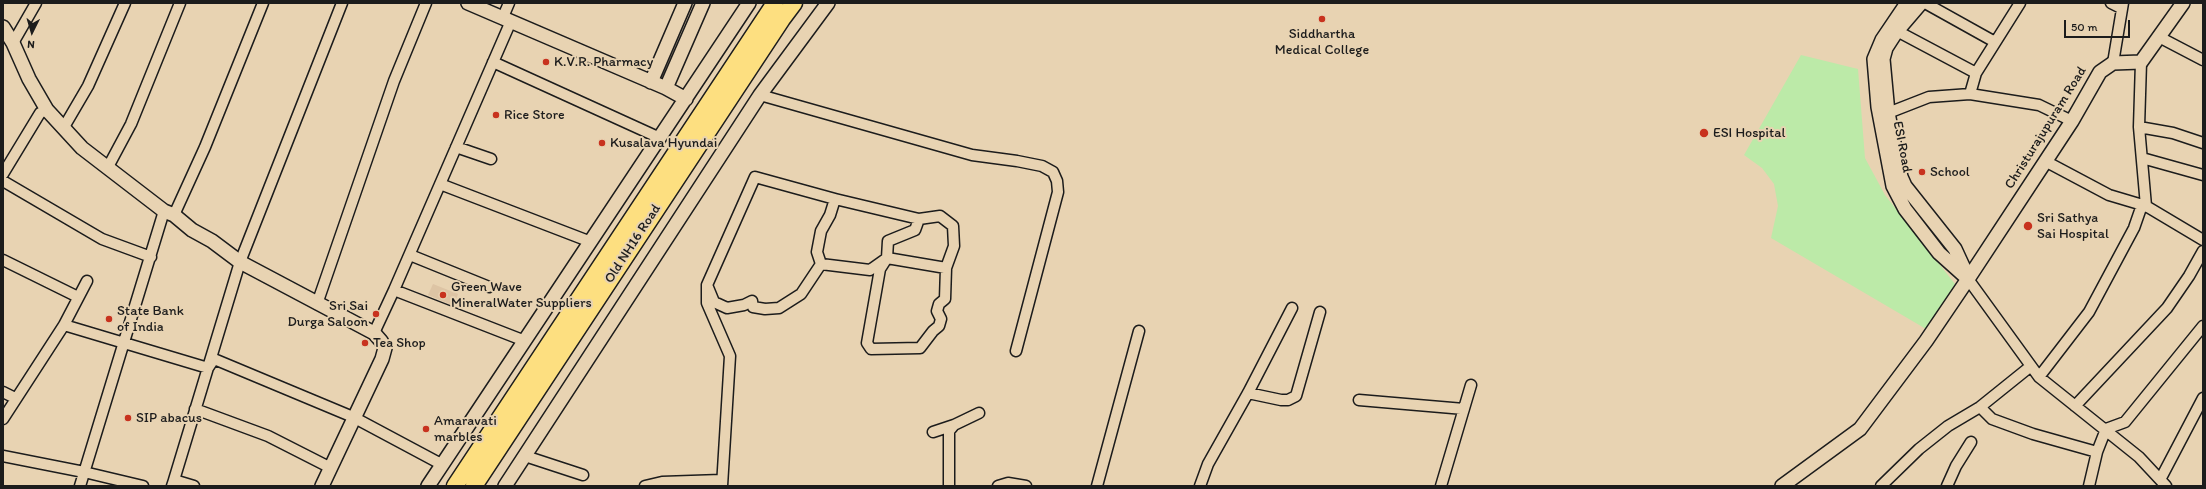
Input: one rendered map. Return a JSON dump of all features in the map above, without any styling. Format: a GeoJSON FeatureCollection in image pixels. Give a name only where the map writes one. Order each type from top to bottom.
{"type":"FeatureCollection","features":[{"type":"Feature","properties":{"kind":"main road","name":"Old NH16 Road"},"geometry":{"type":"LineString","coordinates":[[455,486],[775,3]]}},
{"type":"Feature","properties":{"kind":"main road","name":"Old NH16 Road"},"geometry":{"type":"LineString","coordinates":[[474,486],[794,3]]}},
{"type":"Feature","properties":{"kind":"street"},"geometry":{"type":"LineString","coordinates":[[36,3],[6,35],[28,79],[47,110],[82,148],[192,230],[240,262],[374,333],[385,348],[382,359],[329,467],[322,486]]}},
{"type":"Feature","properties":{"kind":"street"},"geometry":{"type":"LineString","coordinates":[[64,127],[88,86],[124,3]]}},
{"type":"Feature","properties":{"kind":"street"},"geometry":{"type":"LineString","coordinates":[[108,167],[131,124],[180,3]]}},
{"type":"Feature","properties":{"kind":"street"},"geometry":{"type":"LineString","coordinates":[[80,486],[125,345],[151,257],[169,213],[205,147],[263,3]]}},
{"type":"Feature","properties":{"kind":"street"},"geometry":{"type":"LineString","coordinates":[[194,486],[173,483],[240,262],[342,3]]}},
{"type":"Feature","properties":{"kind":"street"},"geometry":{"type":"LineString","coordinates":[[317,304],[394,81],[426,3]]}},
{"type":"Feature","properties":{"kind":"street"},"geometry":{"type":"LineString","coordinates":[[468,3],[666,88],[686,99]]}},
{"type":"Feature","properties":{"kind":"street"},"geometry":{"type":"LineString","coordinates":[[374,333],[410,255],[493,62],[507,19],[509,3]]}},
{"type":"Feature","properties":{"kind":"street"},"geometry":{"type":"LineString","coordinates":[[652,82],[685,3]]}},
{"type":"Feature","properties":{"kind":"street"},"geometry":{"type":"LineString","coordinates":[[666,88],[703,3]]}},
{"type":"Feature","properties":{"kind":"street"},"geometry":{"type":"LineString","coordinates":[[428,486],[441,464],[525,341],[749,3]]}},
{"type":"Feature","properties":{"kind":"street"},"geometry":{"type":"LineString","coordinates":[[505,486],[760,95],[828,3]]}},
{"type":"Feature","properties":{"kind":"street","name":"ESI Road"},"geometry":{"type":"LineString","coordinates":[[1907,3],[1882,40],[1874,59],[1878,106],[1893,186],[1904,209],[1939,253],[1968,279]]}},
{"type":"Feature","properties":{"kind":"street","name":"ESI Road"},"geometry":{"type":"LineString","coordinates":[[1921,3],[1897,31],[1886,48],[1883,59],[1888,113],[1901,177],[1905,186],[1955,249],[1968,279]]}},
{"type":"Feature","properties":{"kind":"street"},"geometry":{"type":"LineString","coordinates":[[1926,3],[1995,42]]}},
{"type":"Feature","properties":{"kind":"street"},"geometry":{"type":"LineString","coordinates":[[1970,94],[1976,73],[2020,3]]}},
{"type":"Feature","properties":{"kind":"street"},"geometry":{"type":"LineString","coordinates":[[2111,3],[2122,6],[2113,63],[2141,62]]}},
{"type":"Feature","properties":{"kind":"street"},"geometry":{"type":"LineString","coordinates":[[2039,377],[2096,301],[2134,228],[2144,205],[2139,127],[2141,62],[2182,3]]}},
{"type":"Feature","properties":{"kind":"street"},"geometry":{"type":"LineString","coordinates":[[1897,31],[1976,73]]}},
{"type":"Feature","properties":{"kind":"street"},"geometry":{"type":"LineString","coordinates":[[2159,37],[2203,60]]}},
{"type":"Feature","properties":{"kind":"street"},"geometry":{"type":"LineString","coordinates":[[493,62],[660,138]]}},
{"type":"Feature","properties":{"kind":"street","name":"Christurajupuram Road"},"geometry":{"type":"LineString","coordinates":[[1968,279],[2072,121],[2100,72],[2113,63]]}},
{"type":"Feature","properties":{"kind":"street"},"geometry":{"type":"LineString","coordinates":[[1888,113],[1929,97],[1970,94],[2039,105],[2072,121]]}},
{"type":"Feature","properties":{"kind":"street"},"geometry":{"type":"LineString","coordinates":[[760,95],[972,155],[1023,162],[1042,166],[1053,172],[1057,181],[1058,192],[1016,352]]}},
{"type":"Feature","properties":{"kind":"street"},"geometry":{"type":"LineString","coordinates":[[3,174],[40,114],[47,110]]}},
{"type":"Feature","properties":{"kind":"street"},"geometry":{"type":"LineString","coordinates":[[2139,127],[2173,133],[2203,143]]}},
{"type":"Feature","properties":{"kind":"street"},"geometry":{"type":"LineString","coordinates":[[456,147],[491,159]]}},
{"type":"Feature","properties":{"kind":"street"},"geometry":{"type":"LineString","coordinates":[[2142,158],[2203,175]]}},
{"type":"Feature","properties":{"kind":"street"},"geometry":{"type":"LineString","coordinates":[[2045,161],[2109,195],[2144,205],[2203,240]]}},
{"type":"Feature","properties":{"kind":"street"},"geometry":{"type":"LineString","coordinates":[[645,486],[662,482],[722,483],[730,356],[707,303],[707,285],[755,176],[835,199],[919,219],[940,216],[953,226],[954,246],[946,268],[945,299],[939,304],[938,311],[941,319],[939,326],[932,330],[920,348],[871,349],[867,343],[880,269],[887,258],[888,241],[915,230],[919,219]]}},
{"type":"Feature","properties":{"kind":"street"},"geometry":{"type":"LineString","coordinates":[[3,181],[102,240],[151,257]]}},
{"type":"Feature","properties":{"kind":"street"},"geometry":{"type":"LineString","coordinates":[[440,184],[591,242]]}},
{"type":"Feature","properties":{"kind":"street"},"geometry":{"type":"LineString","coordinates":[[821,264],[817,252],[821,231],[830,215],[835,199]]}},
{"type":"Feature","properties":{"kind":"street"},"geometry":{"type":"LineString","coordinates":[[2075,406],[2167,308],[2189,276],[2203,251]]}},
{"type":"Feature","properties":{"kind":"street"},"geometry":{"type":"LineString","coordinates":[[410,255],[489,287]]}},
{"type":"Feature","properties":{"kind":"street"},"geometry":{"type":"LineString","coordinates":[[821,264],[870,270],[887,258],[946,268]]}},
{"type":"Feature","properties":{"kind":"street"},"geometry":{"type":"LineString","coordinates":[[3,260],[78,297]]}},
{"type":"Feature","properties":{"kind":"street"},"geometry":{"type":"LineString","coordinates":[[707,285],[709,294],[714,302],[727,308],[744,305],[752,301],[753,308],[779,308],[801,294],[821,264]]}},
{"type":"Feature","properties":{"kind":"street"},"geometry":{"type":"LineString","coordinates":[[1782,486],[1860,429],[1926,341],[1968,279],[2039,377],[2106,429],[2164,482],[2203,398]]}},
{"type":"Feature","properties":{"kind":"street"},"geometry":{"type":"LineString","coordinates":[[3,419],[64,326],[87,281]]}},
{"type":"Feature","properties":{"kind":"street"},"geometry":{"type":"LineString","coordinates":[[394,290],[525,341]]}},
{"type":"Feature","properties":{"kind":"street"},"geometry":{"type":"LineString","coordinates":[[1200,486],[1208,464],[1248,393],[1292,308]]}},
{"type":"Feature","properties":{"kind":"street"},"geometry":{"type":"LineString","coordinates":[[1248,393],[1281,400],[1288,400],[1296,396],[1320,312]]}},
{"type":"Feature","properties":{"kind":"street"},"geometry":{"type":"LineString","coordinates":[[64,326],[208,368]]}},
{"type":"Feature","properties":{"kind":"street"},"geometry":{"type":"LineString","coordinates":[[2089,486],[2097,452],[2106,429],[2125,422],[2203,326]]}},
{"type":"Feature","properties":{"kind":"street"},"geometry":{"type":"LineString","coordinates":[[1097,486],[1138,332]]}},
{"type":"Feature","properties":{"kind":"street"},"geometry":{"type":"LineString","coordinates":[[208,368],[214,359],[353,417],[441,464]]}},
{"type":"Feature","properties":{"kind":"street"},"geometry":{"type":"LineString","coordinates":[[1881,486],[1919,449],[1948,426],[1980,407],[2031,366]]}},
{"type":"Feature","properties":{"kind":"street"},"geometry":{"type":"LineString","coordinates":[[1441,486],[1471,384]]}},
{"type":"Feature","properties":{"kind":"street"},"geometry":{"type":"LineString","coordinates":[[3,392],[16,398]]}},
{"type":"Feature","properties":{"kind":"street"},"geometry":{"type":"LineString","coordinates":[[1359,400],[1464,409]]}},
{"type":"Feature","properties":{"kind":"street"},"geometry":{"type":"LineString","coordinates":[[1980,407],[1992,419],[2033,434],[2097,452]]}},
{"type":"Feature","properties":{"kind":"street"},"geometry":{"type":"LineString","coordinates":[[195,410],[268,436],[329,467]]}},
{"type":"Feature","properties":{"kind":"street"},"geometry":{"type":"LineString","coordinates":[[933,432],[954,425],[979,413]]}},
{"type":"Feature","properties":{"kind":"street"},"geometry":{"type":"LineString","coordinates":[[948,486],[947,439],[948,431],[954,425]]}},
{"type":"Feature","properties":{"kind":"street"},"geometry":{"type":"LineString","coordinates":[[1947,486],[1956,466],[1971,442]]}},
{"type":"Feature","properties":{"kind":"street"},"geometry":{"type":"LineString","coordinates":[[3,456],[84,472],[140,486]]}},
{"type":"Feature","properties":{"kind":"street"},"geometry":{"type":"LineString","coordinates":[[525,456],[583,475]]}},
{"type":"Feature","properties":{"kind":"street"},"geometry":{"type":"LineString","coordinates":[[998,486],[1008,483],[1026,486]]}},
{"type":"Feature","properties":{"kind":"shaded area","name":"Green Wave MineralWater Suppliers"},"geometry":{"type":"Polygon","coordinates":[[[433,284],[458,294],[454,306],[428,295],[433,284]]]}},
{"type":"Feature","properties":{"kind":"green space"},"geometry":{"type":"Polygon","coordinates":[[[1801,55],[1858,69],[1865,158],[1885,195],[1955,284],[1926,329],[1771,238],[1778,206],[1774,184],[1762,168],[1744,155],[1801,55]]]}},
{"type":"Feature","properties":{"kind":"place","name":"Siddhartha Medical College"},"geometry":{"type":"Point","coordinates":[1322,19]}},
{"type":"Feature","properties":{"kind":"place","name":"K.V.R. Pharmacy"},"geometry":{"type":"Point","coordinates":[546,62]}},
{"type":"Feature","properties":{"kind":"place","name":"Rice Store"},"geometry":{"type":"Point","coordinates":[496,115]}},
{"type":"Feature","properties":{"kind":"place","name":"ESI Hospital"},"geometry":{"type":"Point","coordinates":[1704,133]}},
{"type":"Feature","properties":{"kind":"place","name":"Kusalava Hyundai"},"geometry":{"type":"Point","coordinates":[602,143]}},
{"type":"Feature","properties":{"kind":"place","name":"School"},"geometry":{"type":"Point","coordinates":[1922,172]}},
{"type":"Feature","properties":{"kind":"place","name":"Sri Sathya Sai Hospital"},"geometry":{"type":"Point","coordinates":[2028,226]}},
{"type":"Feature","properties":{"kind":"place","name":"Green Wave MineralWater Suppliers"},"geometry":{"type":"Point","coordinates":[443,295]}},
{"type":"Feature","properties":{"kind":"place","name":"Sri Sai Durga Saloon"},"geometry":{"type":"Point","coordinates":[376,314]}},
{"type":"Feature","properties":{"kind":"place","name":"State Bank of India"},"geometry":{"type":"Point","coordinates":[109,319]}},
{"type":"Feature","properties":{"kind":"place","name":"Tea Shop"},"geometry":{"type":"Point","coordinates":[365,343]}},
{"type":"Feature","properties":{"kind":"place","name":"SIP abacus"},"geometry":{"type":"Point","coordinates":[128,418]}},
{"type":"Feature","properties":{"kind":"place","name":"Amaravati marbles"},"geometry":{"type":"Point","coordinates":[426,429]}}]}
